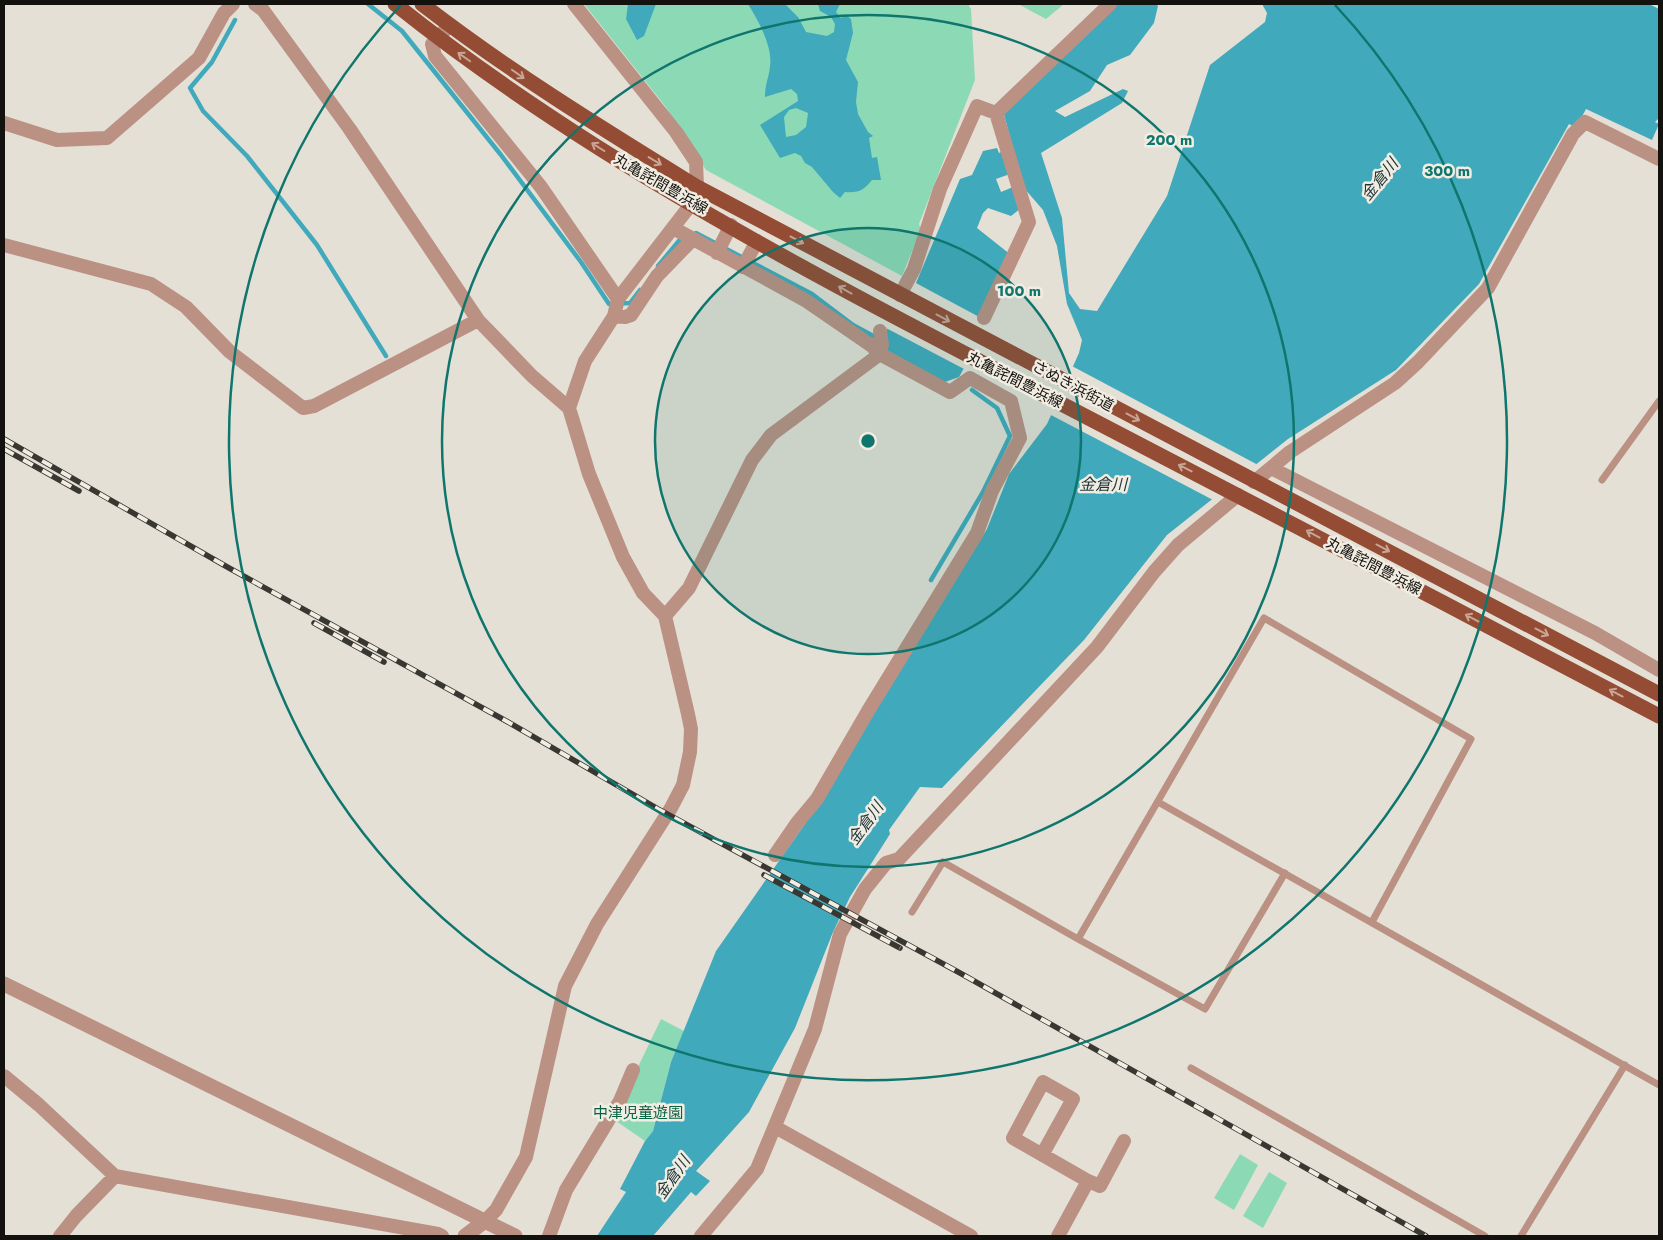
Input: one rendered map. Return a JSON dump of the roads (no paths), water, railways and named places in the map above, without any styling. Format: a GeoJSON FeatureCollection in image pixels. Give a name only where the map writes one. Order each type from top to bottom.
{"type":"FeatureCollection","features":[{"type":"Feature","properties":{"kind":"main road","name":"丸亀詫間豊浜線"},"geometry":{"type":"LineString","coordinates":[[395,4],[437,38],[549,117],[757,241],[888,313],[1659,716]]}},
{"type":"Feature","properties":{"kind":"main road","name":"丸亀詫間豊浜線"},"geometry":{"type":"LineString","coordinates":[[422,4],[560,103],[697,187],[900,295]]}},
{"type":"Feature","properties":{"kind":"main road","name":"さぬき浜街道"},"geometry":{"type":"LineString","coordinates":[[900,295],[1250,479]]}},
{"type":"Feature","properties":{"kind":"main road","name":"丸亀詫間豊浜線"},"geometry":{"type":"LineString","coordinates":[[1250,479],[1659,694]]}},
{"type":"Feature","properties":{"kind":"street"},"geometry":{"type":"LineString","coordinates":[[4,123],[57,140],[107,138],[199,58],[224,12],[233,4]]}},
{"type":"Feature","properties":{"kind":"street"},"geometry":{"type":"LineString","coordinates":[[255,4],[262,10],[349,128],[478,320],[532,376],[569,408],[589,474],[623,557],[643,593],[665,616],[691,729],[690,752],[683,785],[671,808],[597,924],[565,986],[526,1157],[496,1210],[465,1236]]}},
{"type":"Feature","properties":{"kind":"street"},"geometry":{"type":"LineString","coordinates":[[450,25],[432,44],[435,56],[541,187],[616,306],[626,317],[631,315],[684,234],[697,187],[696,162],[681,140],[574,4]]}},
{"type":"Feature","properties":{"kind":"street"},"geometry":{"type":"LineString","coordinates":[[996,113],[1110,4]]}},
{"type":"Feature","properties":{"kind":"street"},"geometry":{"type":"LineString","coordinates":[[900,295],[914,269],[940,189],[977,106],[996,113]]}},
{"type":"Feature","properties":{"kind":"street"},"geometry":{"type":"LineString","coordinates":[[984,318],[1029,222],[996,113]]}},
{"type":"Feature","properties":{"kind":"street"},"geometry":{"type":"LineString","coordinates":[[1250,479],[1271,468],[1290,452],[1395,383],[1418,362],[1488,288],[1573,134],[1585,122],[1659,159]]}},
{"type":"Feature","properties":{"kind":"street"},"geometry":{"type":"LineString","coordinates":[[720,247],[731,226]]}},
{"type":"Feature","properties":{"kind":"street"},"geometry":{"type":"LineString","coordinates":[[569,408],[585,361],[616,306],[684,234]]}},
{"type":"Feature","properties":{"kind":"street"},"geometry":{"type":"LineString","coordinates":[[684,234],[720,247],[746,262],[872,346],[880,341]]}},
{"type":"Feature","properties":{"kind":"street"},"geometry":{"type":"LineString","coordinates":[[746,262],[757,241]]}},
{"type":"Feature","properties":{"kind":"street"},"geometry":{"type":"LineString","coordinates":[[4,245],[151,284],[186,307],[230,352],[303,408],[314,406],[478,320]]}},
{"type":"Feature","properties":{"kind":"street"},"geometry":{"type":"LineString","coordinates":[[665,616],[689,588],[752,460],[771,435],[847,375],[876,357],[880,341]]}},
{"type":"Feature","properties":{"kind":"street"},"geometry":{"type":"LineString","coordinates":[[776,855],[817,799],[878,694],[977,533],[992,491],[1020,438],[1011,401],[970,378],[950,392],[880,341]]}},
{"type":"Feature","properties":{"kind":"street"},"geometry":{"type":"LineString","coordinates":[[1271,468],[1595,634],[1659,670]]}},
{"type":"Feature","properties":{"kind":"street"},"geometry":{"type":"LineString","coordinates":[[701,1236],[758,1169],[815,1029],[840,934],[865,889],[886,862],[899,858],[1096,648],[1154,572],[1178,545],[1233,493]]}},
{"type":"Feature","properties":{"kind":"street"},"geometry":{"type":"LineString","coordinates":[[4,984],[515,1236]]}},
{"type":"Feature","properties":{"kind":"street"},"geometry":{"type":"LineString","coordinates":[[549,1236],[566,1190],[620,1102],[634,1070]]}},
{"type":"Feature","properties":{"kind":"street"},"geometry":{"type":"LineString","coordinates":[[4,1076],[39,1105],[115,1176],[442,1236]]}},
{"type":"Feature","properties":{"kind":"street"},"geometry":{"type":"LineString","coordinates":[[1042,1155],[1073,1099],[1043,1082],[1013,1138],[1042,1155],[1088,1181],[1100,1186],[1124,1141]]}},
{"type":"Feature","properties":{"kind":"street"},"geometry":{"type":"LineString","coordinates":[[775,1127],[971,1236]]}},
{"type":"Feature","properties":{"kind":"street"},"geometry":{"type":"LineString","coordinates":[[60,1236],[76,1216],[115,1176]]}},
{"type":"Feature","properties":{"kind":"street"},"geometry":{"type":"LineString","coordinates":[[1058,1236],[1088,1181]]}},
{"type":"Feature","properties":{"kind":"lane"},"geometry":{"type":"LineString","coordinates":[[1602,480],[1659,401]]}},
{"type":"Feature","properties":{"kind":"lane"},"geometry":{"type":"LineString","coordinates":[[1078,939],[1264,618],[1472,739],[1372,922]]}},
{"type":"Feature","properties":{"kind":"lane"},"geometry":{"type":"LineString","coordinates":[[1158,802],[1659,1084]]}},
{"type":"Feature","properties":{"kind":"lane"},"geometry":{"type":"LineString","coordinates":[[912,912],[943,862],[1205,1010],[1285,873]]}},
{"type":"Feature","properties":{"kind":"lane"},"geometry":{"type":"LineString","coordinates":[[1521,1236],[1624,1065]]}},
{"type":"Feature","properties":{"kind":"lane"},"geometry":{"type":"LineString","coordinates":[[1190,1068],[1485,1236]]}},
{"type":"Feature","properties":{"kind":"water"},"geometry":{"type":"Polygon","coordinates":[[[628,4],[656,4],[644,36],[637,40],[626,19],[628,4]]]}},
{"type":"Feature","properties":{"kind":"water"},"geometry":{"type":"Polygon","coordinates":[[[748,4],[785,4],[798,17],[806,32],[827,36],[834,32],[835,24],[831,17],[820,11],[818,4],[840,4],[836,12],[841,18],[846,15],[851,19],[853,33],[846,60],[858,82],[856,102],[858,114],[868,132],[873,136],[869,138],[872,158],[877,157],[881,180],[872,180],[861,190],[845,192],[840,198],[812,167],[805,163],[801,156],[795,153],[780,158],[760,125],[798,101],[797,94],[791,89],[765,97],[770,66],[769,51],[764,34],[748,4]],[[796,108],[789,110],[784,117],[786,137],[796,135],[806,127],[808,113],[796,108]]]}},
{"type":"Feature","properties":{"kind":"water","name":"金倉川"},"geometry":{"type":"Polygon","coordinates":[[[1116,4],[1156,4],[1158,6],[1154,23],[1130,55],[1107,65],[1090,91],[1055,111],[1065,117],[1123,89],[1128,91],[1122,103],[1041,153],[1062,218],[1069,293],[1080,309],[1097,311],[1167,196],[1210,65],[1265,22],[1267,13],[1262,4],[1649,4],[1659,9],[1659,118],[1655,122],[1659,124],[1652,140],[1586,109],[1576,128],[1569,124],[1479,284],[1396,370],[1288,439],[1167,535],[1084,640],[942,788],[920,787],[889,830],[890,834],[850,897],[833,932],[795,1028],[749,1112],[696,1171],[710,1181],[696,1196],[691,1192],[653,1236],[597,1236],[626,1192],[620,1189],[645,1141],[653,1131],[671,1062],[716,951],[814,811],[987,529],[1009,474],[1047,424],[1079,353],[1082,340],[1067,304],[1057,246],[1043,210],[1024,188],[1003,111],[1116,4]]]}},
{"type":"Feature","properties":{"kind":"water"},"geometry":{"type":"Polygon","coordinates":[[[997,148],[999,153],[1003,151],[1010,174],[996,179],[1001,192],[1013,187],[1021,208],[1011,216],[988,208],[983,213],[977,228],[1011,255],[992,293],[964,368],[959,377],[945,382],[884,352],[887,329],[916,283],[960,179],[972,175],[983,151],[997,148]]]}},
{"type":"Feature","properties":{"kind":"waterway"},"geometry":{"type":"LineString","coordinates":[[368,4],[402,31],[501,155],[581,262],[609,304],[630,303],[640,290]]}},
{"type":"Feature","properties":{"kind":"waterway"},"geometry":{"type":"LineString","coordinates":[[235,20],[212,62],[190,88],[203,111],[247,156],[317,245],[386,356]]}},
{"type":"Feature","properties":{"kind":"waterway"},"geometry":{"type":"LineString","coordinates":[[696,233],[812,294],[853,325],[877,338]]}},
{"type":"Feature","properties":{"kind":"waterway"},"geometry":{"type":"LineString","coordinates":[[658,266],[683,236]]}},
{"type":"Feature","properties":{"kind":"waterway"},"geometry":{"type":"LineString","coordinates":[[931,580],[983,492],[1010,436],[997,408],[972,390]]}},
{"type":"Feature","properties":{"kind":"railway"},"geometry":{"type":"LineString","coordinates":[[4,439],[229,568],[508,722],[658,809],[960,973],[1426,1236]]}},
{"type":"Feature","properties":{"kind":"railway"},"geometry":{"type":"LineString","coordinates":[[4,449],[79,491]]}},
{"type":"Feature","properties":{"kind":"railway"},"geometry":{"type":"LineString","coordinates":[[314,623],[384,662]]}},
{"type":"Feature","properties":{"kind":"railway"},"geometry":{"type":"LineString","coordinates":[[764,875],[900,948]]}},
{"type":"Feature","properties":{"kind":"park label","name":"中津児童遊園"},"geometry":{"type":"Point","coordinates":[638,1113]}}]}
